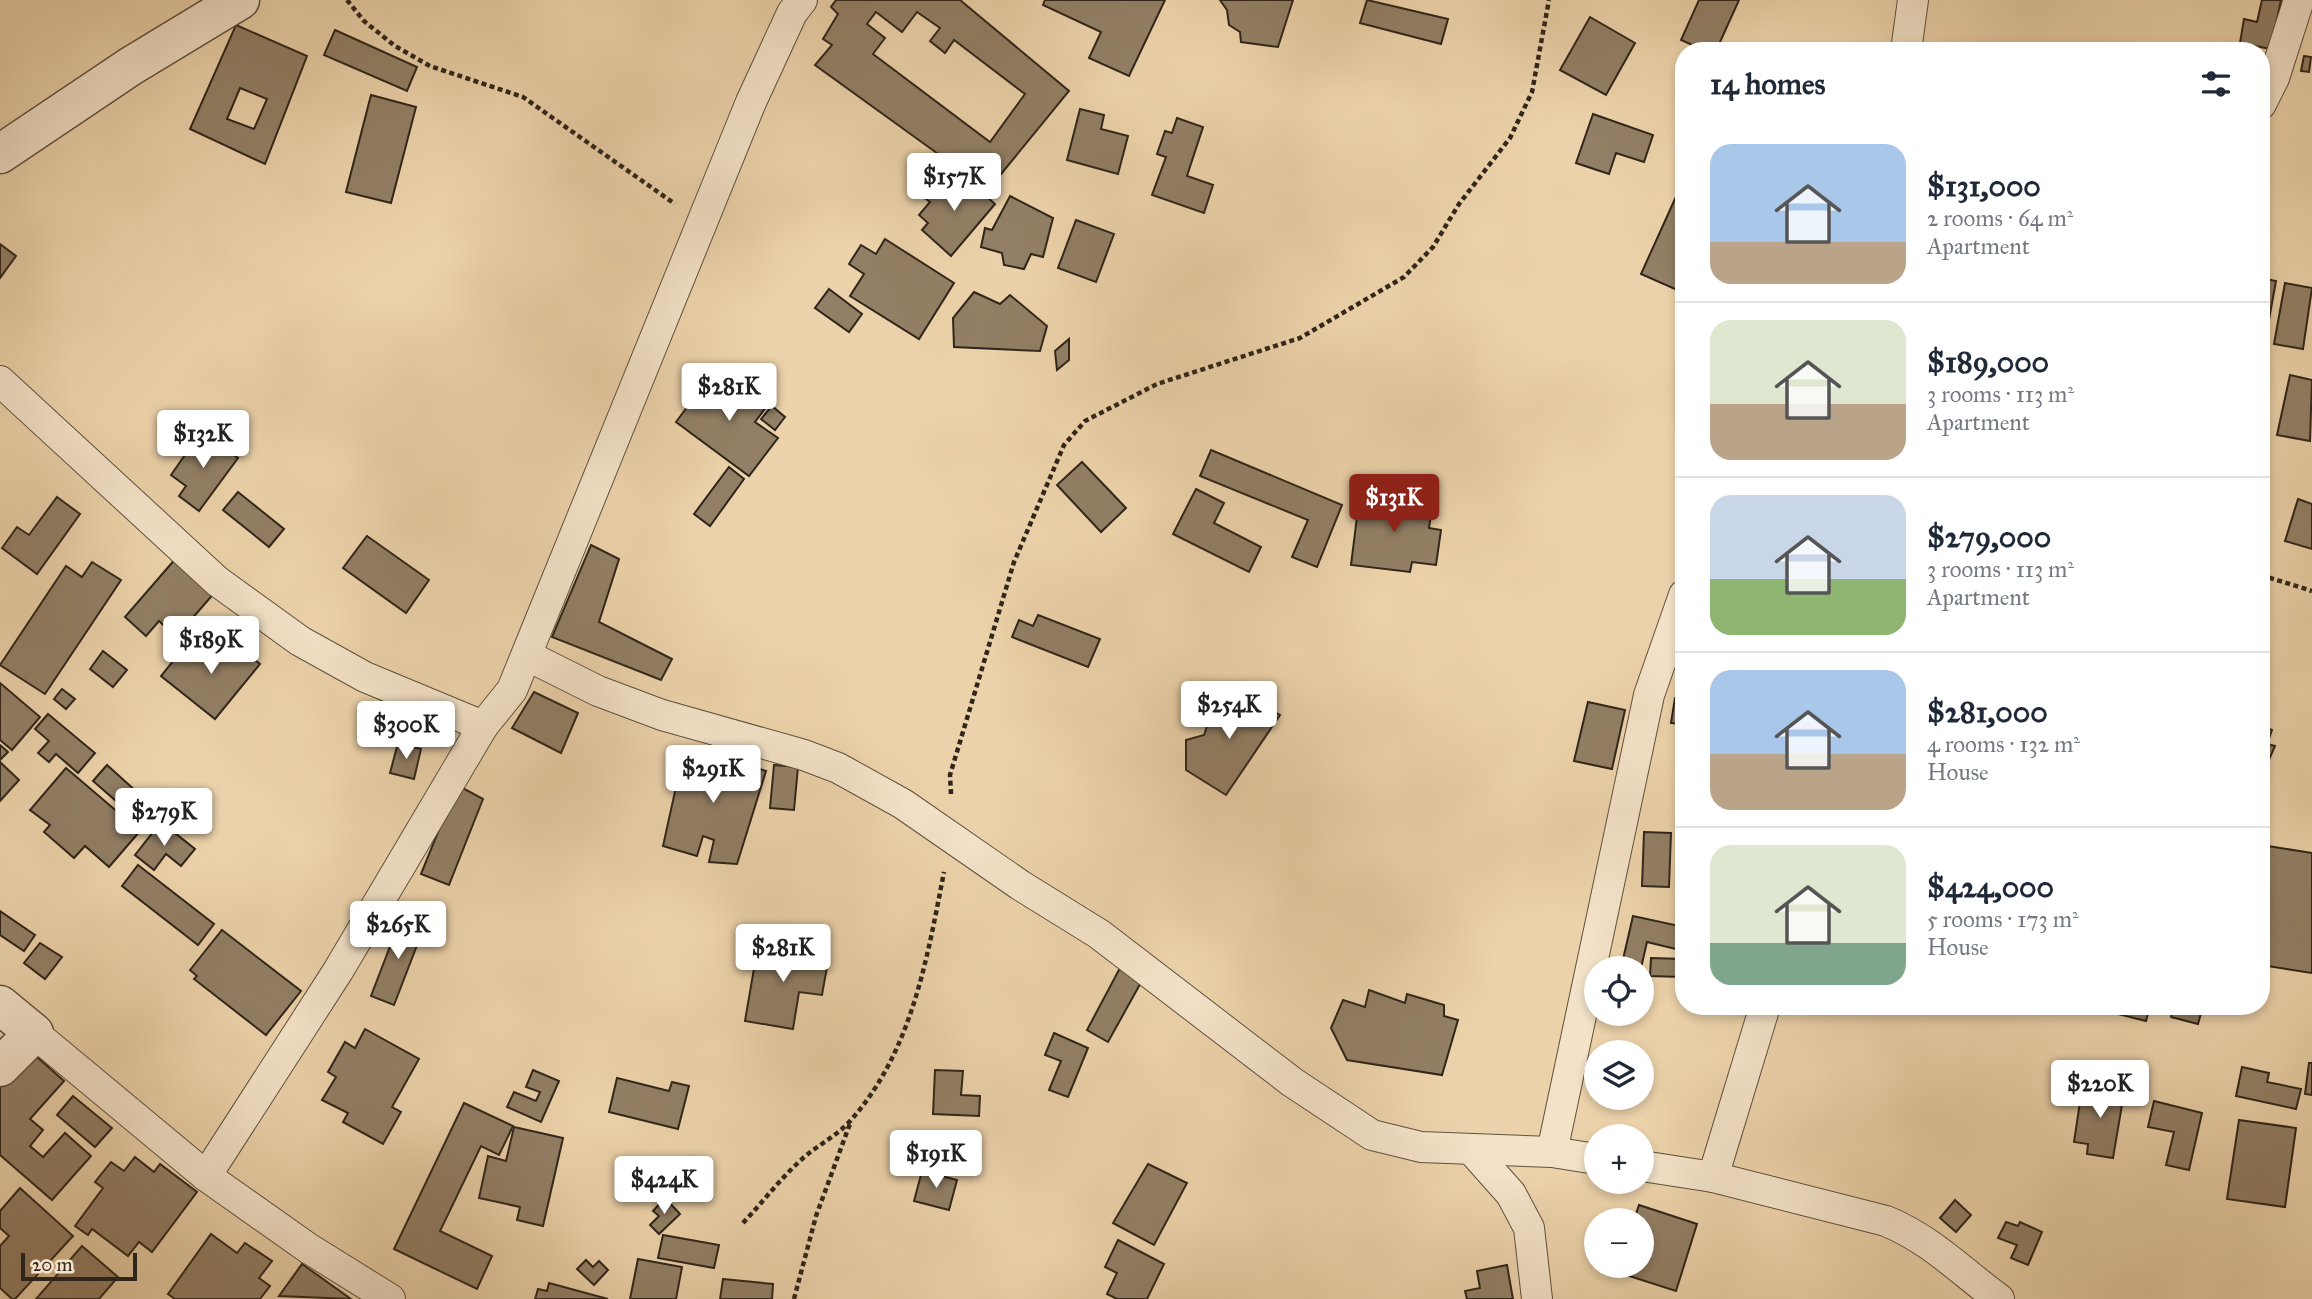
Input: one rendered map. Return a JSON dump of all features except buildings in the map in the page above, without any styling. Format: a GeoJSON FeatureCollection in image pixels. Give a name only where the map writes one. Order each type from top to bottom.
{"type":"FeatureCollection","features":[{"type":"Feature","properties":{"kind":"street"},"geometry":{"type":"LineString","coordinates":[[0,154],[131,66],[240,0]]}},
{"type":"Feature","properties":{"kind":"street"},"geometry":{"type":"LineString","coordinates":[[206,1176],[338,971],[484,726],[512,690],[751,102],[792,13],[802,0]]}},
{"type":"Feature","properties":{"kind":"street"},"geometry":{"type":"LineString","coordinates":[[1907,42],[1913,0]]}},
{"type":"Feature","properties":{"kind":"street"},"geometry":{"type":"LineString","coordinates":[[2270,86],[2299,0]]}},
{"type":"Feature","properties":{"kind":"street"},"geometry":{"type":"LineString","coordinates":[[0,381],[217,581],[300,641],[365,677],[484,726]]}},
{"type":"Feature","properties":{"kind":"street"},"geometry":{"type":"LineString","coordinates":[[1552,1152],[1649,695],[1675,621]]}},
{"type":"Feature","properties":{"kind":"street"},"geometry":{"type":"LineString","coordinates":[[528,656],[597,691],[662,715],[804,755],[838,768],[903,804],[1142,964],[1292,1082],[1372,1135],[1421,1147],[1552,1152],[1584,1157]]}},
{"type":"Feature","properties":{"kind":"street"},"geometry":{"type":"LineString","coordinates":[[0,1005],[206,1176],[308,1248],[390,1299]]}},
{"type":"Feature","properties":{"kind":"street"},"geometry":{"type":"LineString","coordinates":[[1713,1177],[1762,1015]]}},
{"type":"Feature","properties":{"kind":"street"},"geometry":{"type":"LineString","coordinates":[[0,1067],[34,1033]]}},
{"type":"Feature","properties":{"kind":"street"},"geometry":{"type":"LineString","coordinates":[[1471,1149],[1511,1194],[1529,1228],[1537,1299]]}},
{"type":"Feature","properties":{"kind":"street"},"geometry":{"type":"LineString","coordinates":[[1654,1168],[1713,1177],[1886,1221],[1912,1231],[1999,1299]]}},
{"type":"Feature","properties":{"kind":"path"},"geometry":{"type":"LineString","coordinates":[[347,0],[364,21],[395,46],[430,66],[523,97],[551,115],[664,195],[699,229]]}},
{"type":"Feature","properties":{"kind":"path"},"geometry":{"type":"LineString","coordinates":[[743,1223],[801,1159],[826,1143],[851,1120],[876,1086],[906,1032],[930,947],[951,838],[950,775],[989,654],[1014,562],[1064,445],[1084,421],[1157,384],[1300,338],[1404,277],[1433,247],[1459,204],[1510,138],[1532,92],[1549,0]]}},
{"type":"Feature","properties":{"kind":"path"},"geometry":{"type":"LineString","coordinates":[[2270,578],[2312,592]]}},
{"type":"Feature","properties":{"kind":"path"},"geometry":{"type":"LineString","coordinates":[[794,1299],[816,1216],[851,1120]]}}]}
